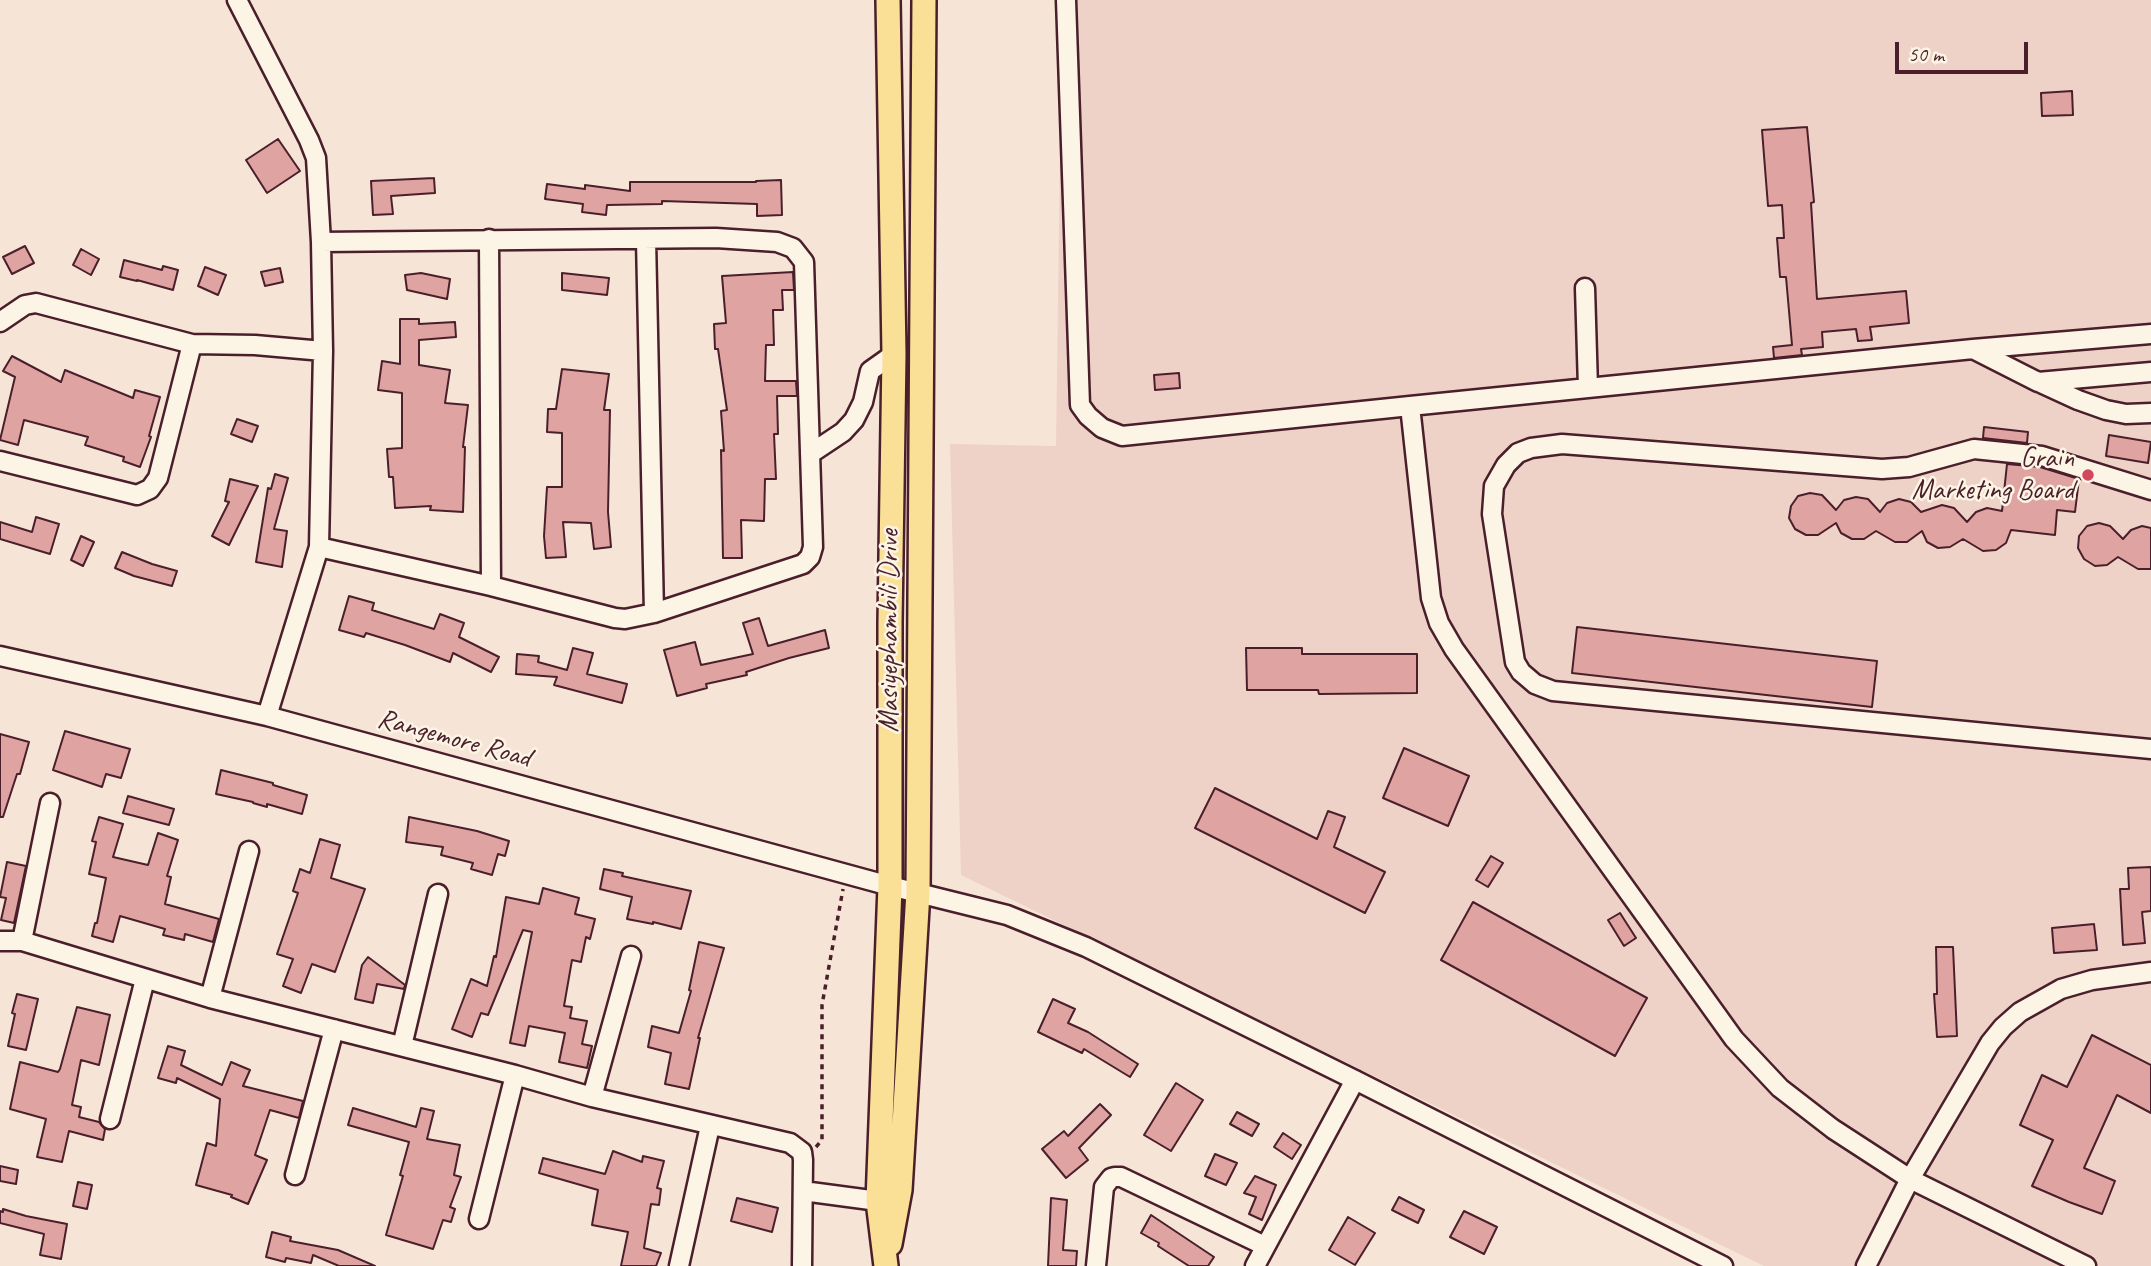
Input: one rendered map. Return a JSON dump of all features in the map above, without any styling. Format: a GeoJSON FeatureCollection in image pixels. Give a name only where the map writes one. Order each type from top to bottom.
{"type":"FeatureCollection","features":[{"type":"Feature","properties":{"kind":"main road","name":"Masiyephambili Drive"},"geometry":{"type":"LineString","coordinates":[[886,1263],[878,1201],[890,886],[894,354],[888,0]]}},
{"type":"Feature","properties":{"kind":"main road","name":"Masiyephambili Drive"},"geometry":{"type":"LineString","coordinates":[[886,1263],[900,1190],[918,892],[924,0]]}},
{"type":"Feature","properties":{"kind":"street"},"geometry":{"type":"LineString","coordinates":[[237,0],[309,139],[316,158],[321,242],[323,351],[319,547],[267,716]]}},
{"type":"Feature","properties":{"kind":"street"},"geometry":{"type":"LineString","coordinates":[[1066,0],[1080,405],[1102,428],[1122,436],[1973,349],[2151,334]]}},
{"type":"Feature","properties":{"kind":"street"},"geometry":{"type":"LineString","coordinates":[[319,547],[491,586],[615,618],[635,618],[806,561],[813,547],[804,262],[793,248],[777,242],[716,238],[321,242]]}},
{"type":"Feature","properties":{"kind":"street"},"geometry":{"type":"LineString","coordinates":[[489,239],[491,586]]}},
{"type":"Feature","properties":{"kind":"street"},"geometry":{"type":"LineString","coordinates":[[646,239],[654,613]]}},
{"type":"Feature","properties":{"kind":"street"},"geometry":{"type":"LineString","coordinates":[[1586,288],[1588,388]]}},
{"type":"Feature","properties":{"kind":"street"},"geometry":{"type":"LineString","coordinates":[[0,321],[26,305],[47,304],[192,344],[255,345],[323,351]]}},
{"type":"Feature","properties":{"kind":"street"},"geometry":{"type":"LineString","coordinates":[[0,461],[137,495],[150,489],[158,478],[192,344]]}},
{"type":"Feature","properties":{"kind":"street"},"geometry":{"type":"LineString","coordinates":[[1973,349],[2078,400],[2126,414],[2151,413]]}},
{"type":"Feature","properties":{"kind":"street"},"geometry":{"type":"LineString","coordinates":[[810,454],[835,438],[855,420],[863,402],[870,371],[894,354]]}},
{"type":"Feature","properties":{"kind":"street"},"geometry":{"type":"LineString","coordinates":[[2038,382],[2151,372]]}},
{"type":"Feature","properties":{"kind":"street"},"geometry":{"type":"LineString","coordinates":[[1410,406],[1431,598],[1439,623],[1454,649],[1734,1039],[1780,1088],[1833,1129],[1910,1179],[2086,1266]]}},
{"type":"Feature","properties":{"kind":"street"},"geometry":{"type":"LineString","coordinates":[[2151,490],[2042,456],[1974,449],[1909,467],[1882,469],[1562,444],[1531,448],[1518,453],[1506,465],[1494,486],[1492,513],[1515,662],[1521,672],[1535,684],[1553,691],[2151,749]]}},
{"type":"Feature","properties":{"kind":"street","name":"Rangemore Road"},"geometry":{"type":"LineString","coordinates":[[0,656],[267,716],[890,886],[1007,915],[1086,947],[1723,1266]]}},
{"type":"Feature","properties":{"kind":"street"},"geometry":{"type":"LineString","coordinates":[[22,940],[50,803]]}},
{"type":"Feature","properties":{"kind":"street"},"geometry":{"type":"LineString","coordinates":[[210,998],[249,851]]}},
{"type":"Feature","properties":{"kind":"street"},"geometry":{"type":"LineString","coordinates":[[402,1046],[438,894]]}},
{"type":"Feature","properties":{"kind":"street"},"geometry":{"type":"LineString","coordinates":[[0,940],[22,940],[210,998],[592,1097],[790,1143],[802,1152],[802,1266]]}},
{"type":"Feature","properties":{"kind":"street"},"geometry":{"type":"LineString","coordinates":[[592,1097],[631,956]]}},
{"type":"Feature","properties":{"kind":"street"},"geometry":{"type":"LineString","coordinates":[[1866,1266],[1910,1179],[1990,1043],[2003,1027],[2020,1012],[2061,989],[2121,975],[2151,972]]}},
{"type":"Feature","properties":{"kind":"street"},"geometry":{"type":"LineString","coordinates":[[110,1119],[145,979]]}},
{"type":"Feature","properties":{"kind":"street"},"geometry":{"type":"LineString","coordinates":[[295,1175],[334,1029]]}},
{"type":"Feature","properties":{"kind":"street"},"geometry":{"type":"LineString","coordinates":[[479,1219],[515,1075]]}},
{"type":"Feature","properties":{"kind":"street"},"geometry":{"type":"LineString","coordinates":[[1255,1266],[1355,1080]]}},
{"type":"Feature","properties":{"kind":"street"},"geometry":{"type":"LineString","coordinates":[[679,1266],[710,1126]]}},
{"type":"Feature","properties":{"kind":"street"},"geometry":{"type":"LineString","coordinates":[[1096,1266],[1104,1187],[1115,1177],[1121,1177],[1265,1245]]}},
{"type":"Feature","properties":{"kind":"street"},"geometry":{"type":"LineString","coordinates":[[803,1191],[878,1201]]}},
{"type":"Feature","properties":{"kind":"path"},"geometry":{"type":"LineString","coordinates":[[802,1152],[816,1147],[822,1140],[822,1005],[846,874]]}},
{"type":"Feature","properties":{"kind":"shaded area"},"geometry":{"type":"Polygon","coordinates":[[[1062,0],[2151,0],[2151,1266],[1764,1266],[961,875],[950,444],[1056,446],[1062,0]]]}},
{"type":"Feature","properties":{"kind":"building"},"geometry":{"type":"Polygon","coordinates":[[[2072,91],[2073,115],[2042,116],[2041,93],[2072,91]]]}},
{"type":"Feature","properties":{"kind":"building"},"geometry":{"type":"Polygon","coordinates":[[[1807,127],[1814,202],[1811,203],[1817,299],[1906,291],[1909,323],[1870,327],[1872,340],[1858,341],[1856,329],[1822,332],[1823,347],[1801,349],[1802,355],[1774,358],[1773,347],[1792,345],[1786,277],[1780,277],[1777,238],[1784,238],[1782,205],[1768,206],[1762,130],[1807,127]]]}},
{"type":"Feature","properties":{"kind":"building"},"geometry":{"type":"Polygon","coordinates":[[[278,139],[300,171],[267,193],[246,160],[278,139]]]}},
{"type":"Feature","properties":{"kind":"building"},"geometry":{"type":"Polygon","coordinates":[[[434,178],[435,193],[391,196],[393,214],[373,215],[371,181],[434,178]]]}},
{"type":"Feature","properties":{"kind":"building"},"geometry":{"type":"Polygon","coordinates":[[[781,180],[782,215],[757,216],[757,204],[662,201],[662,204],[607,205],[606,215],[582,212],[583,204],[545,199],[547,184],[585,189],[585,185],[630,191],[630,182],[781,180]]]}},
{"type":"Feature","properties":{"kind":"building"},"geometry":{"type":"Polygon","coordinates":[[[25,246],[34,263],[12,274],[3,257],[25,246]]]}},
{"type":"Feature","properties":{"kind":"building"},"geometry":{"type":"Polygon","coordinates":[[[81,249],[99,259],[91,275],[73,265],[81,249]]]}},
{"type":"Feature","properties":{"kind":"building"},"geometry":{"type":"Polygon","coordinates":[[[124,260],[162,270],[163,266],[178,270],[173,290],[120,277],[124,260]]]}},
{"type":"Feature","properties":{"kind":"building"},"geometry":{"type":"Polygon","coordinates":[[[205,267],[226,275],[218,295],[198,286],[205,267]]]}},
{"type":"Feature","properties":{"kind":"building"},"geometry":{"type":"Polygon","coordinates":[[[280,268],[283,282],[265,286],[261,272],[280,268]]]}},
{"type":"Feature","properties":{"kind":"building"},"geometry":{"type":"Polygon","coordinates":[[[793,272],[794,290],[782,290],[783,310],[773,310],[774,345],[766,345],[765,381],[796,381],[797,396],[777,396],[778,434],[774,434],[776,479],[765,479],[764,521],[741,520],[742,558],[723,558],[721,450],[724,451],[721,411],[727,410],[718,349],[715,349],[714,324],[726,323],[722,276],[793,272]]]}},
{"type":"Feature","properties":{"kind":"building"},"geometry":{"type":"Polygon","coordinates":[[[421,273],[450,279],[447,299],[407,290],[405,275],[421,273]]]}},
{"type":"Feature","properties":{"kind":"building"},"geometry":{"type":"Polygon","coordinates":[[[562,273],[609,278],[607,295],[562,290],[562,273]]]}},
{"type":"Feature","properties":{"kind":"building"},"geometry":{"type":"Polygon","coordinates":[[[400,319],[419,319],[419,324],[455,322],[456,337],[419,340],[419,365],[450,370],[445,403],[468,405],[463,447],[463,512],[430,510],[431,506],[395,508],[393,477],[389,477],[387,449],[402,448],[402,393],[378,390],[382,361],[400,364],[400,319]]]}},
{"type":"Feature","properties":{"kind":"building"},"geometry":{"type":"Polygon","coordinates":[[[12,356],[61,382],[65,370],[133,398],[135,390],[160,397],[149,436],[151,437],[140,467],[123,461],[124,457],[85,445],[88,437],[24,420],[18,445],[0,440],[15,377],[3,371],[12,356]]]}},
{"type":"Feature","properties":{"kind":"building"},"geometry":{"type":"Polygon","coordinates":[[[562,369],[609,374],[604,410],[610,410],[608,512],[611,547],[594,549],[591,523],[563,522],[566,557],[546,558],[544,536],[547,487],[562,487],[562,433],[547,432],[548,409],[556,409],[562,369]]]}},
{"type":"Feature","properties":{"kind":"building"},"geometry":{"type":"Polygon","coordinates":[[[1179,373],[1180,388],[1155,390],[1154,375],[1179,373]]]}},
{"type":"Feature","properties":{"kind":"building"},"geometry":{"type":"Polygon","coordinates":[[[237,419],[258,426],[252,442],[231,434],[237,419]]]}},
{"type":"Feature","properties":{"kind":"building"},"geometry":{"type":"Polygon","coordinates":[[[1984,427],[2028,432],[2027,443],[1983,438],[1984,427]]]}},
{"type":"Feature","properties":{"kind":"building"},"geometry":{"type":"Polygon","coordinates":[[[2109,435],[2151,442],[2148,463],[2106,456],[2109,435]]]}},
{"type":"Feature","properties":{"kind":"building"},"geometry":{"type":"Polygon","coordinates":[[[2007,464],[2040,467],[2079,479],[2075,512],[2057,510],[2055,535],[2011,530],[2006,543],[1996,550],[1983,551],[1963,539],[1950,547],[1938,548],[1927,542],[1922,531],[1907,542],[1895,542],[1876,531],[1864,539],[1852,539],[1841,533],[1836,523],[1818,535],[1806,535],[1795,529],[1789,518],[1791,506],[1798,496],[1810,493],[1822,495],[1836,510],[1844,500],[1856,497],[1868,499],[1880,512],[1887,503],[1899,499],[1911,502],[1921,512],[1942,505],[1954,508],[1967,522],[1976,512],[1987,508],[2002,511],[2007,464]]]}},
{"type":"Feature","properties":{"kind":"building"},"geometry":{"type":"Polygon","coordinates":[[[275,474],[288,478],[274,529],[287,531],[282,567],[256,562],[268,488],[271,489],[275,474]]]}},
{"type":"Feature","properties":{"kind":"building"},"geometry":{"type":"Polygon","coordinates":[[[230,479],[258,486],[229,545],[212,536],[229,502],[225,501],[230,479]]]}},
{"type":"Feature","properties":{"kind":"building"},"geometry":{"type":"Polygon","coordinates":[[[36,517],[59,524],[50,554],[0,539],[0,522],[32,532],[36,517]]]}},
{"type":"Feature","properties":{"kind":"building"},"geometry":{"type":"Polygon","coordinates":[[[2099,523],[2110,526],[2123,539],[2131,530],[2142,526],[2151,528],[2151,569],[2138,569],[2118,557],[2107,565],[2095,566],[2084,559],[2078,548],[2079,536],[2087,526],[2099,523]]]}},
{"type":"Feature","properties":{"kind":"building"},"geometry":{"type":"Polygon","coordinates":[[[81,536],[94,542],[83,566],[71,560],[81,536]]]}},
{"type":"Feature","properties":{"kind":"building"},"geometry":{"type":"Polygon","coordinates":[[[122,552],[177,571],[172,586],[115,568],[122,552]]]}},
{"type":"Feature","properties":{"kind":"building"},"geometry":{"type":"Polygon","coordinates":[[[349,596],[374,603],[372,610],[434,629],[440,614],[464,623],[459,637],[499,657],[491,672],[453,653],[450,662],[366,633],[364,637],[339,630],[349,596]]]}},
{"type":"Feature","properties":{"kind":"building"},"geometry":{"type":"Polygon","coordinates":[[[759,618],[768,646],[825,630],[829,648],[746,672],[747,675],[706,684],[707,688],[677,696],[664,650],[695,642],[701,665],[753,654],[743,623],[759,618]]]}},
{"type":"Feature","properties":{"kind":"building"},"geometry":{"type":"Polygon","coordinates":[[[1577,627],[1877,661],[1872,707],[1572,673],[1577,627]]]}},
{"type":"Feature","properties":{"kind":"building"},"geometry":{"type":"Polygon","coordinates":[[[573,648],[593,653],[587,674],[627,684],[622,703],[554,685],[557,677],[516,674],[517,654],[539,656],[538,662],[567,670],[573,648]]]}},
{"type":"Feature","properties":{"kind":"building"},"geometry":{"type":"Polygon","coordinates":[[[1246,648],[1302,648],[1302,654],[1417,654],[1417,693],[1319,694],[1318,690],[1247,690],[1246,648]]]}},
{"type":"Feature","properties":{"kind":"building"},"geometry":{"type":"Polygon","coordinates":[[[65,731],[130,749],[121,778],[106,774],[102,787],[53,770],[65,731]]]}},
{"type":"Feature","properties":{"kind":"building"},"geometry":{"type":"Polygon","coordinates":[[[0,734],[29,742],[3,817],[0,817],[0,734]]]}},
{"type":"Feature","properties":{"kind":"building"},"geometry":{"type":"Polygon","coordinates":[[[1404,748],[1469,776],[1448,826],[1383,798],[1404,748]]]}},
{"type":"Feature","properties":{"kind":"building"},"geometry":{"type":"Polygon","coordinates":[[[221,770],[307,795],[302,814],[216,794],[221,770]]]}},
{"type":"Feature","properties":{"kind":"building"},"geometry":{"type":"Polygon","coordinates":[[[1215,788],[1317,839],[1328,811],[1345,817],[1334,847],[1385,872],[1365,913],[1195,828],[1215,788]]]}},
{"type":"Feature","properties":{"kind":"building"},"geometry":{"type":"Polygon","coordinates":[[[128,796],[174,809],[169,825],[123,813],[128,796]]]}},
{"type":"Feature","properties":{"kind":"building"},"geometry":{"type":"Polygon","coordinates":[[[99,817],[123,824],[113,857],[148,865],[158,833],[178,840],[167,876],[171,877],[165,904],[219,919],[213,942],[185,934],[184,940],[163,935],[165,929],[120,916],[113,942],[92,936],[106,878],[89,874],[96,842],[92,841],[99,817]]]}},
{"type":"Feature","properties":{"kind":"building"},"geometry":{"type":"Polygon","coordinates":[[[409,817],[477,831],[509,841],[505,856],[498,854],[492,875],[471,869],[473,863],[441,855],[443,847],[406,842],[409,817]]]}},
{"type":"Feature","properties":{"kind":"building"},"geometry":{"type":"Polygon","coordinates":[[[320,839],[340,845],[331,878],[365,889],[335,972],[312,964],[301,993],[283,986],[293,959],[277,954],[298,893],[293,891],[300,869],[310,873],[320,839]]]}},
{"type":"Feature","properties":{"kind":"building"},"geometry":{"type":"Polygon","coordinates":[[[1491,856],[1503,863],[1488,887],[1476,880],[1491,856]]]}},
{"type":"Feature","properties":{"kind":"building"},"geometry":{"type":"Polygon","coordinates":[[[7,862],[26,866],[14,923],[1,920],[6,898],[0,897],[7,862]]]}},
{"type":"Feature","properties":{"kind":"building"},"geometry":{"type":"Polygon","coordinates":[[[2151,867],[2151,911],[2142,912],[2145,943],[2123,945],[2120,889],[2129,889],[2128,868],[2151,867]]]}},
{"type":"Feature","properties":{"kind":"building"},"geometry":{"type":"Polygon","coordinates":[[[604,869],[623,873],[622,876],[691,891],[681,929],[627,919],[632,897],[600,889],[604,869]]]}},
{"type":"Feature","properties":{"kind":"building"},"geometry":{"type":"Polygon","coordinates":[[[543,888],[579,898],[575,914],[595,919],[590,939],[586,937],[581,962],[572,960],[564,1006],[572,1007],[570,1018],[587,1021],[582,1044],[592,1046],[587,1068],[559,1062],[565,1033],[529,1026],[525,1046],[510,1043],[532,932],[523,930],[488,1015],[481,1013],[472,1037],[452,1029],[471,979],[487,986],[494,956],[496,957],[506,897],[539,904],[543,888]]]}},
{"type":"Feature","properties":{"kind":"building"},"geometry":{"type":"Polygon","coordinates":[[[1473,902],[1647,998],[1615,1056],[1441,960],[1473,902]]]}},
{"type":"Feature","properties":{"kind":"building"},"geometry":{"type":"Polygon","coordinates":[[[1620,913],[1636,938],[1624,946],[1608,920],[1620,913]]]}},
{"type":"Feature","properties":{"kind":"building"},"geometry":{"type":"Polygon","coordinates":[[[2094,924],[2097,950],[2054,953],[2052,928],[2094,924]]]}},
{"type":"Feature","properties":{"kind":"building"},"geometry":{"type":"Polygon","coordinates":[[[699,942],[724,948],[698,1038],[689,1089],[665,1084],[671,1053],[648,1047],[652,1026],[679,1033],[691,991],[689,990],[699,942]]]}},
{"type":"Feature","properties":{"kind":"building"},"geometry":{"type":"Polygon","coordinates":[[[1936,947],[1953,947],[1957,1036],[1937,1037],[1934,994],[1937,994],[1936,947]]]}},
{"type":"Feature","properties":{"kind":"building"},"geometry":{"type":"Polygon","coordinates":[[[368,957],[405,985],[404,989],[377,984],[373,1003],[355,999],[362,965],[368,957]]]}},
{"type":"Feature","properties":{"kind":"building"},"geometry":{"type":"Polygon","coordinates":[[[17,994],[38,999],[26,1050],[8,1046],[17,994]]]}},
{"type":"Feature","properties":{"kind":"building"},"geometry":{"type":"Polygon","coordinates":[[[1053,999],[1075,1009],[1068,1023],[1088,1032],[1138,1064],[1130,1077],[1084,1049],[1082,1053],[1038,1032],[1053,999]]]}},
{"type":"Feature","properties":{"kind":"building"},"geometry":{"type":"Polygon","coordinates":[[[77,1007],[110,1015],[99,1065],[81,1060],[72,1105],[81,1107],[79,1117],[99,1122],[105,1129],[103,1140],[69,1131],[62,1162],[37,1157],[46,1119],[10,1109],[20,1062],[58,1072],[60,1069],[77,1007]]]}},
{"type":"Feature","properties":{"kind":"building"},"geometry":{"type":"Polygon","coordinates":[[[2092,1035],[2151,1065],[2151,1113],[2117,1095],[2084,1168],[2115,1181],[2102,1214],[2032,1186],[2053,1140],[2020,1125],[2042,1075],[2067,1087],[2092,1035]]]}},
{"type":"Feature","properties":{"kind":"building"},"geometry":{"type":"Polygon","coordinates":[[[168,1046],[185,1051],[181,1065],[222,1085],[231,1062],[250,1070],[243,1086],[303,1101],[299,1118],[270,1110],[255,1155],[267,1160],[248,1204],[231,1197],[232,1195],[196,1185],[207,1143],[216,1146],[220,1099],[177,1078],[176,1083],[158,1078],[168,1046]]]}},
{"type":"Feature","properties":{"kind":"building"},"geometry":{"type":"Polygon","coordinates":[[[1176,1083],[1203,1100],[1171,1151],[1144,1135],[1176,1083]]]}},
{"type":"Feature","properties":{"kind":"building"},"geometry":{"type":"Polygon","coordinates":[[[1100,1104],[1111,1115],[1079,1148],[1088,1160],[1066,1178],[1042,1149],[1064,1131],[1068,1136],[1100,1104]]]}},
{"type":"Feature","properties":{"kind":"building"},"geometry":{"type":"Polygon","coordinates":[[[353,1108],[416,1127],[421,1108],[434,1111],[427,1139],[460,1145],[454,1175],[461,1177],[450,1207],[455,1209],[451,1222],[443,1220],[433,1249],[386,1235],[403,1176],[400,1175],[409,1142],[348,1125],[353,1108]]]}},
{"type":"Feature","properties":{"kind":"building"},"geometry":{"type":"Polygon","coordinates":[[[1237,1112],[1259,1124],[1252,1136],[1230,1124],[1237,1112]]]}},
{"type":"Feature","properties":{"kind":"building"},"geometry":{"type":"Polygon","coordinates":[[[1283,1133],[1301,1145],[1292,1159],[1274,1147],[1283,1133]]]}},
{"type":"Feature","properties":{"kind":"building"},"geometry":{"type":"Polygon","coordinates":[[[613,1151],[642,1162],[643,1156],[664,1161],[657,1188],[661,1189],[659,1205],[651,1204],[644,1248],[661,1253],[656,1266],[621,1266],[628,1232],[592,1225],[598,1190],[539,1173],[543,1158],[605,1174],[613,1151]]]}},
{"type":"Feature","properties":{"kind":"building"},"geometry":{"type":"Polygon","coordinates":[[[1215,1154],[1237,1163],[1226,1185],[1205,1176],[1215,1154]]]}},
{"type":"Feature","properties":{"kind":"building"},"geometry":{"type":"Polygon","coordinates":[[[0,1166],[18,1170],[16,1184],[0,1181],[0,1166]]]}},
{"type":"Feature","properties":{"kind":"building"},"geometry":{"type":"Polygon","coordinates":[[[1255,1176],[1276,1185],[1262,1220],[1249,1214],[1256,1197],[1244,1193],[1255,1176]]]}},
{"type":"Feature","properties":{"kind":"building"},"geometry":{"type":"Polygon","coordinates":[[[78,1182],[92,1185],[87,1209],[73,1206],[78,1182]]]}},
{"type":"Feature","properties":{"kind":"building"},"geometry":{"type":"Polygon","coordinates":[[[1399,1197],[1424,1210],[1418,1223],[1392,1210],[1399,1197]]]}},
{"type":"Feature","properties":{"kind":"building"},"geometry":{"type":"Polygon","coordinates":[[[737,1198],[778,1208],[772,1232],[731,1221],[737,1198]]]}},
{"type":"Feature","properties":{"kind":"building"},"geometry":{"type":"Polygon","coordinates":[[[1051,1198],[1067,1200],[1063,1250],[1077,1251],[1076,1266],[1048,1266],[1051,1198]]]}},
{"type":"Feature","properties":{"kind":"building"},"geometry":{"type":"Polygon","coordinates":[[[3,1209],[67,1224],[61,1259],[40,1255],[44,1234],[0,1223],[0,1211],[3,1212],[3,1209]]]}},
{"type":"Feature","properties":{"kind":"building"},"geometry":{"type":"Polygon","coordinates":[[[1464,1211],[1497,1227],[1484,1254],[1450,1237],[1464,1211]]]}},
{"type":"Feature","properties":{"kind":"building"},"geometry":{"type":"Polygon","coordinates":[[[1151,1215],[1214,1257],[1208,1266],[1189,1266],[1141,1233],[1151,1215]]]}},
{"type":"Feature","properties":{"kind":"building"},"geometry":{"type":"Polygon","coordinates":[[[1348,1217],[1375,1233],[1355,1265],[1329,1250],[1348,1217]]]}},
{"type":"Feature","properties":{"kind":"building"},"geometry":{"type":"Polygon","coordinates":[[[272,1232],[291,1237],[290,1241],[338,1250],[375,1266],[339,1266],[313,1255],[311,1263],[286,1258],[285,1262],[266,1257],[272,1232]]]}},
{"type":"Feature","properties":{"kind":"place","name":"Grain Marketing Board"},"geometry":{"type":"Point","coordinates":[2088,475]}}]}
